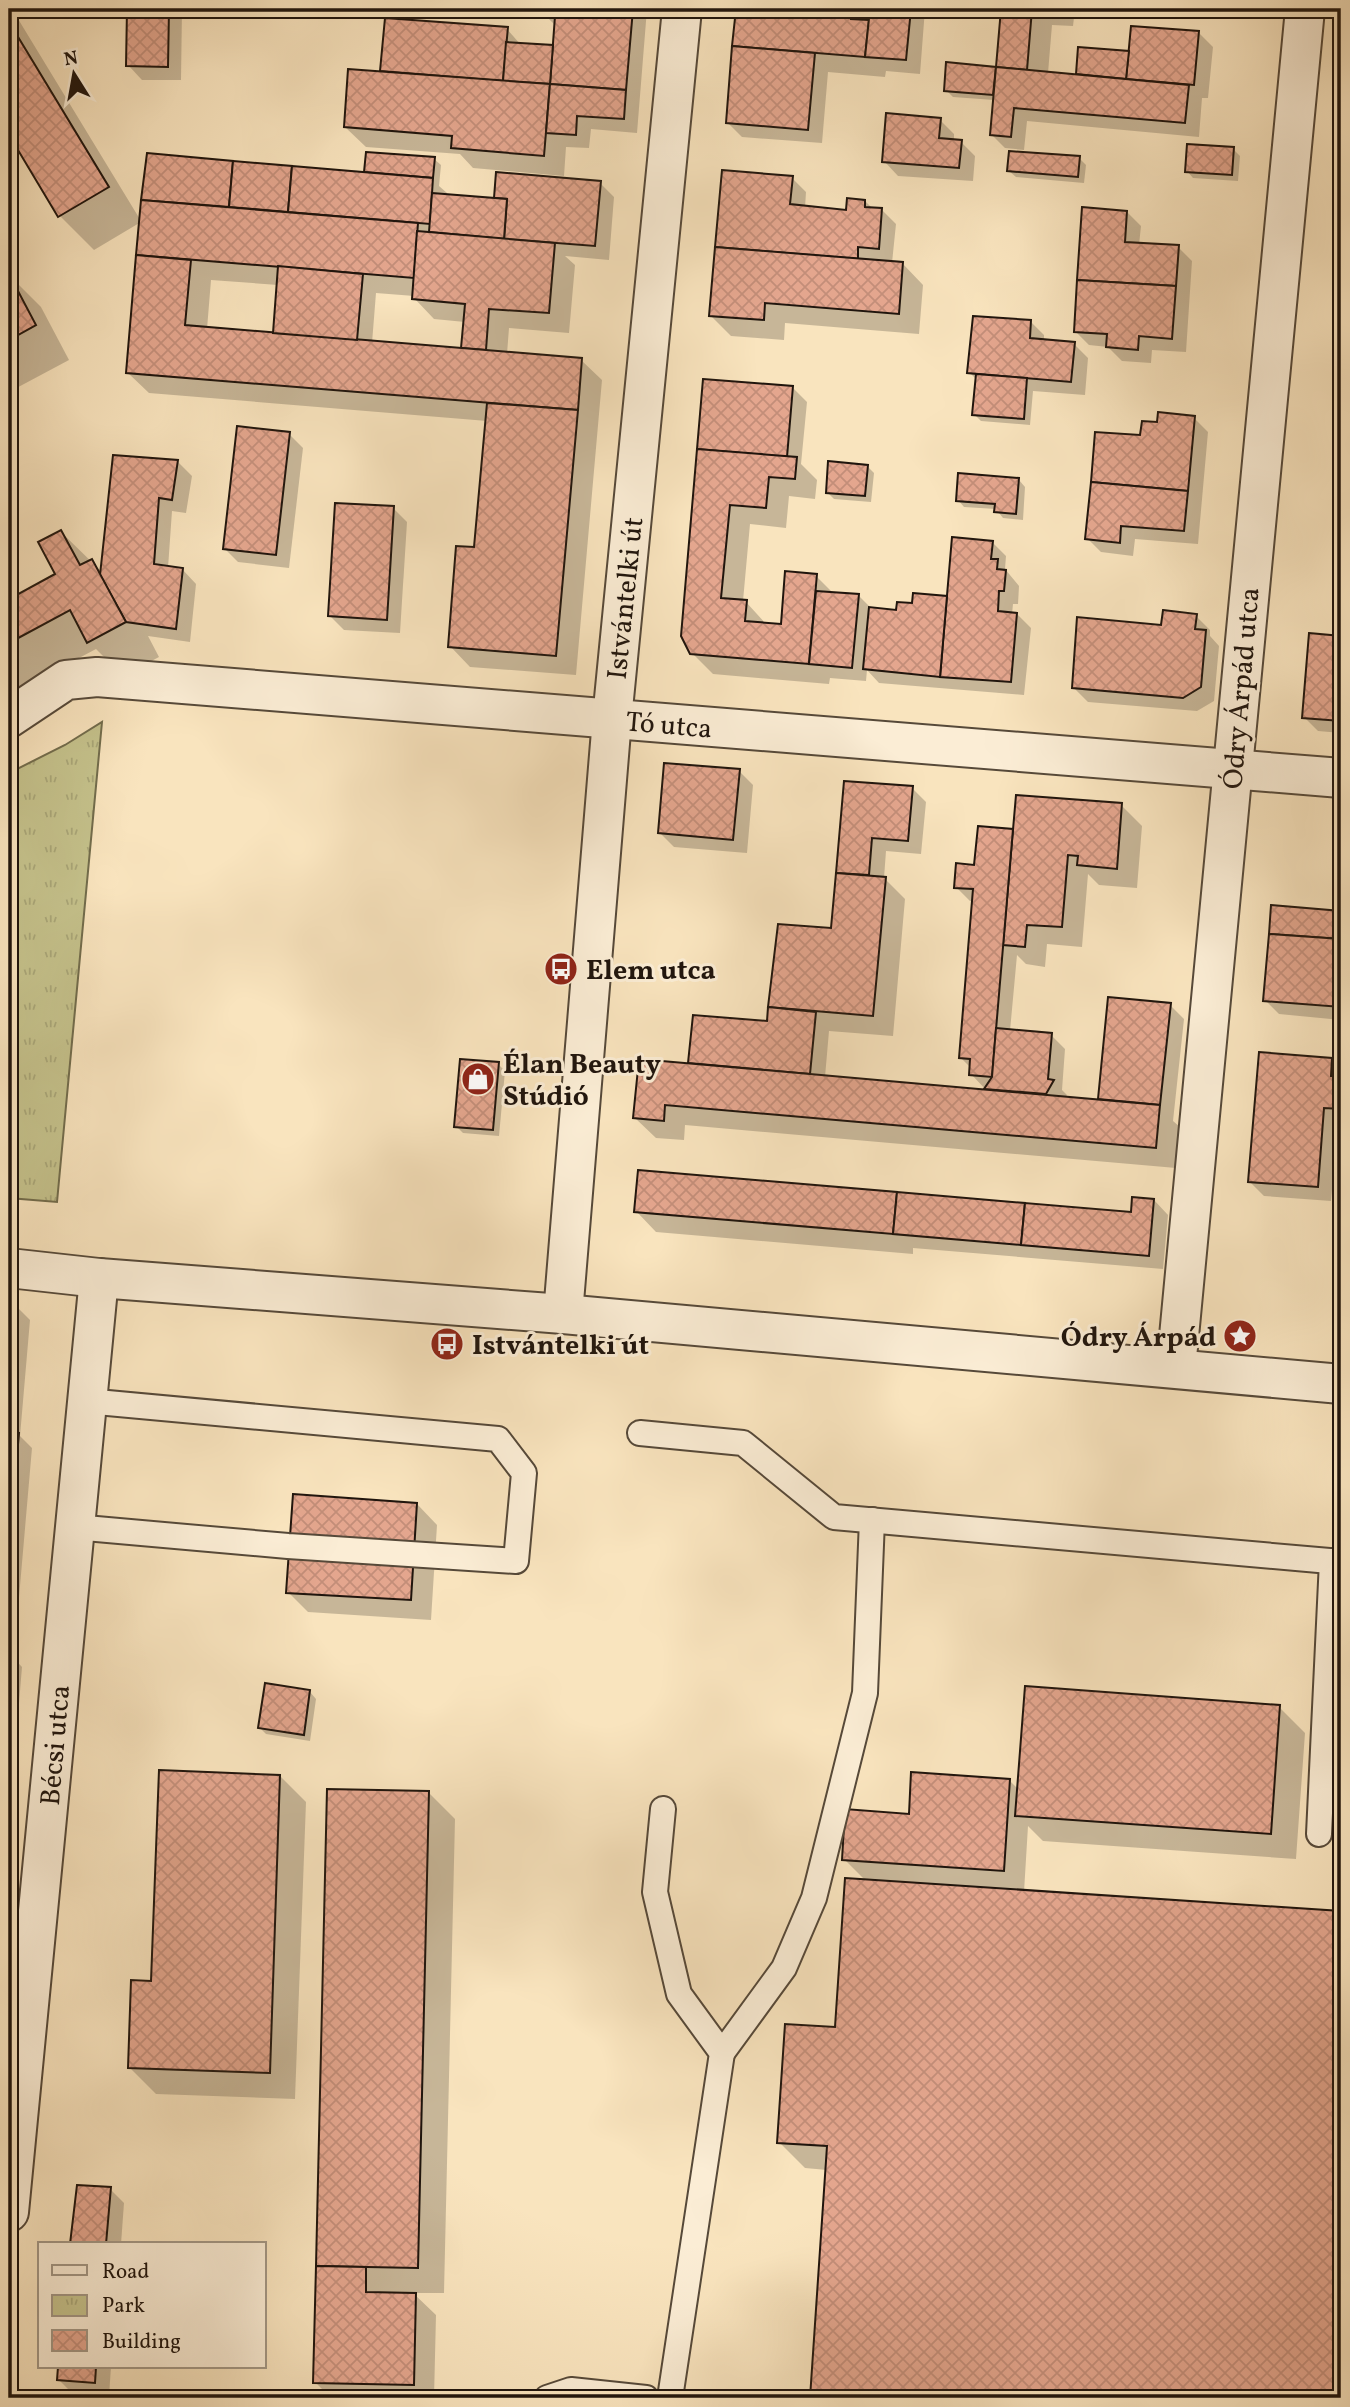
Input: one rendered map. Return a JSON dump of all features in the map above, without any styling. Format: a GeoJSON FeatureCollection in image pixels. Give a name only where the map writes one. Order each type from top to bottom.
{"type":"FeatureCollection","features":[{"type":"Feature","properties":{"kind":"street","name":"Istvántelki út"},"geometry":{"type":"LineString","coordinates":[[563,1314],[612,719],[682,9]]}},
{"type":"Feature","properties":{"kind":"street","name":"Ódry Árpád utca"},"geometry":{"type":"LineString","coordinates":[[1176,1368],[1305,9]]}},
{"type":"Feature","properties":{"kind":"street","name":"Tó utca"},"geometry":{"type":"LineString","coordinates":[[9,718],[66,680],[97,677],[1341,778]]}},
{"type":"Feature","properties":{"kind":"street"},"geometry":{"type":"LineString","coordinates":[[9,1268],[99,1278],[563,1314],[1341,1384]]}},
{"type":"Feature","properties":{"kind":"street","name":"Bécsi utca"},"geometry":{"type":"LineString","coordinates":[[9,2212],[99,1278]]}},
{"type":"Feature","properties":{"kind":"lane"},"geometry":{"type":"LineString","coordinates":[[75,1527],[288,1546],[516,1561],[524,1473],[498,1439],[86,1401]]}},
{"type":"Feature","properties":{"kind":"lane"},"geometry":{"type":"LineString","coordinates":[[640,1433],[743,1443],[834,1517],[1337,1562],[1319,1834]]}},
{"type":"Feature","properties":{"kind":"lane"},"geometry":{"type":"LineString","coordinates":[[670,2398],[722,2053],[784,1968],[814,1898],[865,1693],[872,1520]]}},
{"type":"Feature","properties":{"kind":"lane"},"geometry":{"type":"LineString","coordinates":[[663,1809],[655,1892],[679,1994],[722,2053]]}},
{"type":"Feature","properties":{"kind":"lane"},"geometry":{"type":"LineString","coordinates":[[547,2398],[571,2390],[646,2398]]}},
{"type":"Feature","properties":{"kind":"green space"},"geometry":{"type":"Polygon","coordinates":[[[102,722],[57,1202],[9,1198],[9,773],[65,745],[102,722]]]}},
{"type":"Feature","properties":{"kind":"building"},"geometry":{"type":"Polygon","coordinates":[[[127,9],[169,9],[168,67],[126,66],[127,9]]]}},
{"type":"Feature","properties":{"kind":"building"},"geometry":{"type":"Polygon","coordinates":[[[544,9],[633,9],[626,90],[550,84],[555,16],[543,15],[544,9]]]}},
{"type":"Feature","properties":{"kind":"building"},"geometry":{"type":"Polygon","coordinates":[[[736,9],[852,9],[851,19],[869,20],[865,57],[732,46],[736,9]]]}},
{"type":"Feature","properties":{"kind":"building"},"geometry":{"type":"Polygon","coordinates":[[[870,9],[911,9],[906,60],[865,57],[870,9]]]}},
{"type":"Feature","properties":{"kind":"building"},"geometry":{"type":"Polygon","coordinates":[[[1001,9],[1032,9],[1027,70],[996,67],[1001,9]]]}},
{"type":"Feature","properties":{"kind":"building"},"geometry":{"type":"Polygon","coordinates":[[[385,18],[508,27],[503,81],[380,71],[385,18]]]}},
{"type":"Feature","properties":{"kind":"building"},"geometry":{"type":"Polygon","coordinates":[[[9,22],[109,187],[58,217],[9,135],[9,22]]]}},
{"type":"Feature","properties":{"kind":"building"},"geometry":{"type":"Polygon","coordinates":[[[1131,26],[1199,31],[1194,85],[1126,79],[1131,26]]]}},
{"type":"Feature","properties":{"kind":"building"},"geometry":{"type":"Polygon","coordinates":[[[506,42],[553,45],[550,84],[503,81],[506,42]]]}},
{"type":"Feature","properties":{"kind":"building"},"geometry":{"type":"Polygon","coordinates":[[[732,46],[815,53],[808,130],[726,123],[732,46]]]}},
{"type":"Feature","properties":{"kind":"building"},"geometry":{"type":"Polygon","coordinates":[[[1078,47],[1129,51],[1126,79],[1076,74],[1078,47]]]}},
{"type":"Feature","properties":{"kind":"building"},"geometry":{"type":"Polygon","coordinates":[[[946,62],[996,67],[993,95],[944,91],[946,62]]]}},
{"type":"Feature","properties":{"kind":"building"},"geometry":{"type":"Polygon","coordinates":[[[996,67],[1189,85],[1185,123],[1014,108],[1011,137],[990,135],[996,67]]]}},
{"type":"Feature","properties":{"kind":"building"},"geometry":{"type":"Polygon","coordinates":[[[348,69],[550,84],[544,156],[451,148],[452,136],[344,127],[348,69]]]}},
{"type":"Feature","properties":{"kind":"building"},"geometry":{"type":"Polygon","coordinates":[[[550,84],[626,90],[624,119],[577,116],[576,135],[546,133],[550,84]]]}},
{"type":"Feature","properties":{"kind":"building"},"geometry":{"type":"Polygon","coordinates":[[[886,113],[941,118],[939,138],[962,140],[959,168],[882,162],[886,113]]]}},
{"type":"Feature","properties":{"kind":"building"},"geometry":{"type":"Polygon","coordinates":[[[1187,144],[1234,147],[1232,175],[1185,172],[1187,144]]]}},
{"type":"Feature","properties":{"kind":"building"},"geometry":{"type":"Polygon","coordinates":[[[1009,151],[1080,156],[1078,177],[1007,171],[1009,151]]]}},
{"type":"Feature","properties":{"kind":"building"},"geometry":{"type":"Polygon","coordinates":[[[366,152],[435,157],[433,178],[364,172],[366,152]]]}},
{"type":"Feature","properties":{"kind":"building"},"geometry":{"type":"Polygon","coordinates":[[[147,153],[233,161],[229,207],[141,200],[147,153]]]}},
{"type":"Feature","properties":{"kind":"building"},"geometry":{"type":"Polygon","coordinates":[[[233,161],[292,166],[288,212],[229,207],[233,161]]]}},
{"type":"Feature","properties":{"kind":"building"},"geometry":{"type":"Polygon","coordinates":[[[292,166],[433,178],[430,224],[288,212],[292,166]]]}},
{"type":"Feature","properties":{"kind":"building"},"geometry":{"type":"Polygon","coordinates":[[[722,170],[793,176],[790,204],[846,210],[847,198],[865,200],[865,207],[882,208],[879,249],[858,247],[858,259],[715,247],[722,170]]]}},
{"type":"Feature","properties":{"kind":"building"},"geometry":{"type":"Polygon","coordinates":[[[496,172],[601,181],[595,246],[504,239],[507,199],[494,198],[496,172]]]}},
{"type":"Feature","properties":{"kind":"building"},"geometry":{"type":"Polygon","coordinates":[[[432,193],[507,199],[504,239],[429,232],[432,193]]]}},
{"type":"Feature","properties":{"kind":"building"},"geometry":{"type":"Polygon","coordinates":[[[141,200],[418,223],[414,278],[136,255],[141,200]]]}},
{"type":"Feature","properties":{"kind":"building"},"geometry":{"type":"Polygon","coordinates":[[[1082,207],[1127,211],[1125,242],[1179,245],[1176,286],[1077,280],[1082,207]]]}},
{"type":"Feature","properties":{"kind":"building"},"geometry":{"type":"Polygon","coordinates":[[[417,231],[555,243],[549,313],[489,309],[486,350],[461,348],[465,304],[412,299],[417,231]]]}},
{"type":"Feature","properties":{"kind":"building"},"geometry":{"type":"Polygon","coordinates":[[[715,247],[903,262],[899,314],[765,303],[764,320],[709,316],[715,247]]]}},
{"type":"Feature","properties":{"kind":"building"},"geometry":{"type":"Polygon","coordinates":[[[136,255],[191,260],[185,325],[582,358],[578,410],[126,373],[136,255]]]}},
{"type":"Feature","properties":{"kind":"building"},"geometry":{"type":"Polygon","coordinates":[[[278,266],[363,274],[357,340],[273,333],[278,266]]]}},
{"type":"Feature","properties":{"kind":"building"},"geometry":{"type":"Polygon","coordinates":[[[9,274],[36,325],[9,340],[9,274]]]}},
{"type":"Feature","properties":{"kind":"building"},"geometry":{"type":"Polygon","coordinates":[[[1077,280],[1176,286],[1172,339],[1139,336],[1138,350],[1106,347],[1107,334],[1074,332],[1077,280]]]}},
{"type":"Feature","properties":{"kind":"building"},"geometry":{"type":"Polygon","coordinates":[[[973,316],[1031,320],[1030,338],[1075,342],[1071,382],[967,373],[973,316]]]}},
{"type":"Feature","properties":{"kind":"building"},"geometry":{"type":"Polygon","coordinates":[[[976,374],[1027,378],[1024,419],[972,415],[976,374]]]}},
{"type":"Feature","properties":{"kind":"building"},"geometry":{"type":"Polygon","coordinates":[[[703,379],[793,386],[787,457],[697,449],[703,379]]]}},
{"type":"Feature","properties":{"kind":"building"},"geometry":{"type":"Polygon","coordinates":[[[487,403],[578,410],[556,656],[448,647],[456,546],[474,547],[487,403]]]}},
{"type":"Feature","properties":{"kind":"building"},"geometry":{"type":"Polygon","coordinates":[[[1158,412],[1195,416],[1188,491],[1091,482],[1095,432],[1140,435],[1142,421],[1157,422],[1158,412]]]}},
{"type":"Feature","properties":{"kind":"building"},"geometry":{"type":"Polygon","coordinates":[[[237,426],[290,432],[276,555],[223,549],[237,426]]]}},
{"type":"Feature","properties":{"kind":"building"},"geometry":{"type":"Polygon","coordinates":[[[697,449],[797,457],[795,479],[769,477],[766,508],[730,505],[721,598],[747,600],[745,621],[781,624],[785,571],[817,574],[809,664],[690,654],[681,636],[697,449]]]}},
{"type":"Feature","properties":{"kind":"building"},"geometry":{"type":"Polygon","coordinates":[[[113,455],[178,460],[172,500],[159,498],[154,564],[183,568],[176,629],[126,622],[100,575],[113,455]]]}},
{"type":"Feature","properties":{"kind":"building"},"geometry":{"type":"Polygon","coordinates":[[[828,461],[868,465],[865,496],[826,493],[828,461]]]}},
{"type":"Feature","properties":{"kind":"building"},"geometry":{"type":"Polygon","coordinates":[[[958,473],[1019,478],[1016,514],[994,512],[995,504],[956,501],[958,473]]]}},
{"type":"Feature","properties":{"kind":"building"},"geometry":{"type":"Polygon","coordinates":[[[1091,482],[1188,491],[1184,531],[1121,526],[1120,543],[1085,539],[1091,482]]]}},
{"type":"Feature","properties":{"kind":"building"},"geometry":{"type":"Polygon","coordinates":[[[335,503],[394,506],[387,620],[328,616],[335,503]]]}},
{"type":"Feature","properties":{"kind":"building"},"geometry":{"type":"Polygon","coordinates":[[[61,530],[80,565],[92,559],[126,622],[87,643],[70,610],[9,643],[9,599],[55,574],[38,542],[61,530]]]}},
{"type":"Feature","properties":{"kind":"building"},"geometry":{"type":"Polygon","coordinates":[[[952,537],[993,541],[991,559],[998,559],[997,569],[1006,570],[1004,591],[999,591],[998,611],[1017,613],[1011,682],[940,677],[952,537]]]}},
{"type":"Feature","properties":{"kind":"building"},"geometry":{"type":"Polygon","coordinates":[[[816,591],[859,594],[852,668],[809,664],[816,591]]]}},
{"type":"Feature","properties":{"kind":"building"},"geometry":{"type":"Polygon","coordinates":[[[913,593],[947,596],[940,677],[863,669],[869,607],[896,610],[897,602],[912,603],[913,593]]]}},
{"type":"Feature","properties":{"kind":"building"},"geometry":{"type":"Polygon","coordinates":[[[1163,610],[1197,614],[1195,629],[1206,630],[1201,687],[1183,698],[1072,688],[1077,617],[1161,625],[1163,610]]]}},
{"type":"Feature","properties":{"kind":"building"},"geometry":{"type":"Polygon","coordinates":[[[1309,633],[1341,636],[1341,721],[1302,718],[1309,633]]]}},
{"type":"Feature","properties":{"kind":"building"},"geometry":{"type":"Polygon","coordinates":[[[664,763],[740,769],[733,840],[658,833],[664,763]]]}},
{"type":"Feature","properties":{"kind":"building"},"geometry":{"type":"Polygon","coordinates":[[[844,781],[913,786],[908,841],[872,838],[869,875],[836,873],[844,781]]]}},
{"type":"Feature","properties":{"kind":"building"},"geometry":{"type":"Polygon","coordinates":[[[1016,795],[1122,803],[1117,869],[1077,865],[1078,856],[1068,855],[1062,927],[1027,925],[1025,947],[1003,945],[1016,795]]]}},
{"type":"Feature","properties":{"kind":"building"},"geometry":{"type":"Polygon","coordinates":[[[978,826],[1013,829],[992,1077],[969,1075],[970,1059],[959,1058],[973,889],[954,888],[956,863],[974,865],[978,826]]]}},
{"type":"Feature","properties":{"kind":"building"},"geometry":{"type":"Polygon","coordinates":[[[836,873],[886,877],[873,1016],[768,1007],[778,924],[831,928],[836,873]]]}},
{"type":"Feature","properties":{"kind":"building"},"geometry":{"type":"Polygon","coordinates":[[[1271,905],[1341,911],[1341,939],[1269,934],[1271,905]]]}},
{"type":"Feature","properties":{"kind":"building"},"geometry":{"type":"Polygon","coordinates":[[[1269,934],[1341,939],[1341,1007],[1263,1001],[1269,934]]]}},
{"type":"Feature","properties":{"kind":"building"},"geometry":{"type":"Polygon","coordinates":[[[1108,997],[1171,1003],[1160,1105],[1098,1099],[1108,997]]]}},
{"type":"Feature","properties":{"kind":"building"},"geometry":{"type":"Polygon","coordinates":[[[768,1007],[816,1012],[810,1074],[688,1063],[693,1015],[767,1021],[768,1007]]]}},
{"type":"Feature","properties":{"kind":"building"},"geometry":{"type":"Polygon","coordinates":[[[996,1028],[1052,1033],[1048,1079],[1054,1080],[1046,1094],[984,1089],[992,1077],[996,1028]]]}},
{"type":"Feature","properties":{"kind":"building"},"geometry":{"type":"Polygon","coordinates":[[[1259,1052],[1332,1058],[1331,1076],[1341,1076],[1341,1109],[1324,1108],[1318,1187],[1248,1182],[1259,1052]]]}},
{"type":"Feature","properties":{"kind":"building","name":"Élan Beauty Stúdió"},"geometry":{"type":"Polygon","coordinates":[[[460,1059],[499,1062],[493,1130],[454,1127],[460,1059]]]}},
{"type":"Feature","properties":{"kind":"building"},"geometry":{"type":"Polygon","coordinates":[[[639,1059],[1160,1105],[1156,1148],[665,1105],[664,1121],[633,1118],[639,1059]]]}},
{"type":"Feature","properties":{"kind":"building"},"geometry":{"type":"Polygon","coordinates":[[[638,1170],[897,1192],[893,1234],[634,1212],[638,1170]]]}},
{"type":"Feature","properties":{"kind":"building"},"geometry":{"type":"Polygon","coordinates":[[[897,1192],[1025,1203],[1021,1245],[893,1234],[897,1192]]]}},
{"type":"Feature","properties":{"kind":"building"},"geometry":{"type":"Polygon","coordinates":[[[1132,1197],[1154,1199],[1149,1256],[1021,1245],[1025,1203],[1131,1212],[1132,1197]]]}},
{"type":"Feature","properties":{"kind":"building"},"geometry":{"type":"Polygon","coordinates":[[[9,1432],[19,1433],[9,1547],[9,1432]]]}},
{"type":"Feature","properties":{"kind":"building"},"geometry":{"type":"Polygon","coordinates":[[[293,1494],[417,1503],[411,1600],[286,1593],[293,1494]]]}},
{"type":"Feature","properties":{"kind":"building"},"geometry":{"type":"Polygon","coordinates":[[[265,1683],[310,1690],[304,1735],[258,1728],[265,1683]]]}},
{"type":"Feature","properties":{"kind":"building"},"geometry":{"type":"Polygon","coordinates":[[[1025,1686],[1280,1705],[1271,1834],[1015,1816],[1025,1686]]]}},
{"type":"Feature","properties":{"kind":"building"},"geometry":{"type":"Polygon","coordinates":[[[159,1770],[280,1775],[270,2073],[128,2068],[131,1980],[151,1981],[159,1770]]]}},
{"type":"Feature","properties":{"kind":"building"},"geometry":{"type":"Polygon","coordinates":[[[911,1772],[1010,1779],[1004,1871],[842,1860],[845,1809],[909,1814],[911,1772]]]}},
{"type":"Feature","properties":{"kind":"building"},"geometry":{"type":"Polygon","coordinates":[[[327,1789],[429,1791],[418,2268],[316,2266],[327,1789]]]}},
{"type":"Feature","properties":{"kind":"building"},"geometry":{"type":"Polygon","coordinates":[[[845,1878],[1341,1911],[1341,2398],[810,2398],[827,2146],[777,2143],[785,2024],[835,2027],[845,1878]]]}},
{"type":"Feature","properties":{"kind":"building"},"geometry":{"type":"Polygon","coordinates":[[[77,2185],[111,2187],[106,2242],[70,2242],[77,2185]]]}},
{"type":"Feature","properties":{"kind":"building"},"geometry":{"type":"Polygon","coordinates":[[[316,2266],[366,2267],[366,2292],[416,2293],[414,2385],[313,2383],[316,2266]]]}},
{"type":"Feature","properties":{"kind":"building"},"geometry":{"type":"Polygon","coordinates":[[[58,2368],[96,2368],[95,2383],[57,2380],[58,2368]]]}},
{"type":"Feature","properties":{"kind":"place","name":"Elem utca"},"geometry":{"type":"Point","coordinates":[561,969]}},
{"type":"Feature","properties":{"kind":"place","name":"Élan Beauty Stúdió"},"geometry":{"type":"Point","coordinates":[478,1079]}},
{"type":"Feature","properties":{"kind":"place","name":"Ódry Árpád"},"geometry":{"type":"Point","coordinates":[1240,1336]}},
{"type":"Feature","properties":{"kind":"place","name":"Istvántelki út"},"geometry":{"type":"Point","coordinates":[447,1344]}}]}
